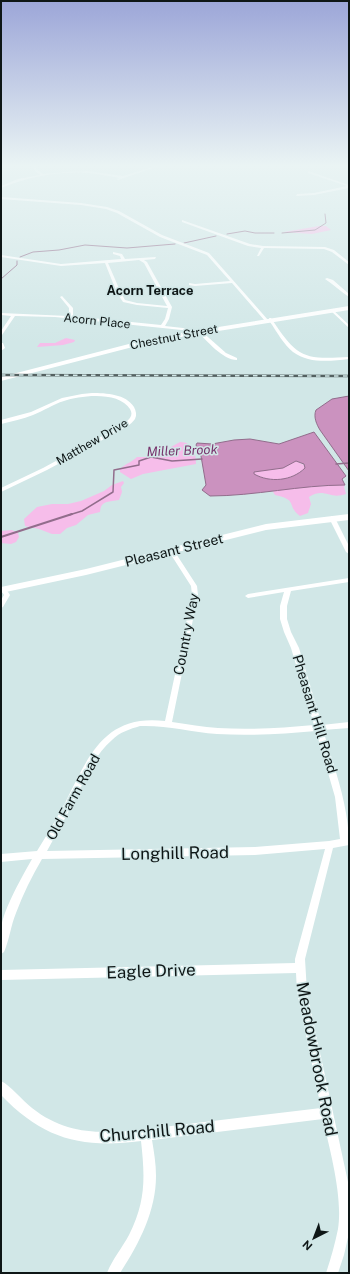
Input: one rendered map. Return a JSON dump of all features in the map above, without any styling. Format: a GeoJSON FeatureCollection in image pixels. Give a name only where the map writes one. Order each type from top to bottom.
{"type":"FeatureCollection","features":[{"type":"Feature","properties":{"kind":"main road","name":"Chestnut Street"},"geometry":{"type":"LineString","coordinates":[[1,379],[156,339],[191,332],[349,308]]}},
{"type":"Feature","properties":{"kind":"main road","name":"Pleasant Street"},"geometry":{"type":"LineString","coordinates":[[3,590],[80,574],[266,527],[349,517]]}},
{"type":"Feature","properties":{"kind":"street"},"geometry":{"type":"LineString","coordinates":[[142,225],[161,236],[208,254],[293,350],[300,354],[317,358],[349,358]]}},
{"type":"Feature","properties":{"kind":"street"},"geometry":{"type":"LineString","coordinates":[[195,225],[241,242],[263,247],[324,248],[333,251],[349,264]]}},
{"type":"Feature","properties":{"kind":"street"},"geometry":{"type":"LineString","coordinates":[[258,255],[263,247]]}},
{"type":"Feature","properties":{"kind":"street"},"geometry":{"type":"LineString","coordinates":[[114,253],[121,255],[124,261]]}},
{"type":"Feature","properties":{"kind":"street"},"geometry":{"type":"LineString","coordinates":[[1,256],[61,265],[155,258]]}},
{"type":"Feature","properties":{"kind":"street"},"geometry":{"type":"LineString","coordinates":[[141,260],[145,262],[170,307],[167,319],[162,327]]}},
{"type":"Feature","properties":{"kind":"street"},"geometry":{"type":"LineString","coordinates":[[106,262],[124,301],[137,304],[170,307]]}},
{"type":"Feature","properties":{"kind":"street"},"geometry":{"type":"LineString","coordinates":[[326,279],[332,281],[349,296]]}},
{"type":"Feature","properties":{"kind":"street"},"geometry":{"type":"LineString","coordinates":[[190,284],[195,285],[233,282]]}},
{"type":"Feature","properties":{"kind":"street"},"geometry":{"type":"LineString","coordinates":[[62,297],[72,308],[71,315],[68,318]]}},
{"type":"Feature","properties":{"kind":"street"},"geometry":{"type":"LineString","coordinates":[[332,310],[349,327]]}},
{"type":"Feature","properties":{"kind":"street","name":"Acorn Place"},"geometry":{"type":"LineString","coordinates":[[1,314],[68,318],[182,329],[191,332]]}},
{"type":"Feature","properties":{"kind":"street"},"geometry":{"type":"LineString","coordinates":[[1,334],[14,314]]}},
{"type":"Feature","properties":{"kind":"street"},"geometry":{"type":"LineString","coordinates":[[199,331],[224,354],[235,359]]}},
{"type":"Feature","properties":{"kind":"street"},"geometry":{"type":"LineString","coordinates":[[1,344],[3,348],[1,350]]}},
{"type":"Feature","properties":{"kind":"street","name":"Matthew Drive"},"geometry":{"type":"LineString","coordinates":[[1,422],[28,415],[63,399],[86,395],[102,395],[119,398],[130,404],[134,412],[130,421],[122,426],[31,476],[1,490]]}},
{"type":"Feature","properties":{"kind":"street"},"geometry":{"type":"LineString","coordinates":[[332,518],[349,552]]}},
{"type":"Feature","properties":{"kind":"street","name":"Country Way"},"geometry":{"type":"LineString","coordinates":[[168,724],[195,594],[194,586],[171,550]]}},
{"type":"Feature","properties":{"kind":"street"},"geometry":{"type":"LineString","coordinates":[[248,596],[349,580]]}},
{"type":"Feature","properties":{"kind":"street"},"geometry":{"type":"LineString","coordinates":[[1,606],[6,594],[3,590]]}},
{"type":"Feature","properties":{"kind":"street","name":"Pheasant Hill Road"},"geometry":{"type":"LineString","coordinates":[[288,590],[282,606],[285,626],[295,648],[319,727],[339,797],[347,841]]}},
{"type":"Feature","properties":{"kind":"street","name":"Old Farm Road"},"geometry":{"type":"LineString","coordinates":[[1,949],[5,927],[24,882],[40,856],[88,767],[105,742],[116,733],[129,726],[144,723],[168,724],[220,731],[349,725]]}},
{"type":"Feature","properties":{"kind":"street","name":"Longhill Road"},"geometry":{"type":"LineString","coordinates":[[1,858],[255,851],[329,845],[347,841]]}},
{"type":"Feature","properties":{"kind":"street","name":"Meadowbrook Road"},"geometry":{"type":"LineString","coordinates":[[329,845],[329,851],[300,959],[300,968],[302,992],[342,1182],[345,1214],[342,1242],[332,1273]]}},
{"type":"Feature","properties":{"kind":"street","name":"Eagle Drive"},"geometry":{"type":"LineString","coordinates":[[1,975],[300,968]]}},
{"type":"Feature","properties":{"kind":"street","name":"Churchill Road"},"geometry":{"type":"LineString","coordinates":[[1,1087],[28,1113],[46,1125],[68,1134],[87,1137],[146,1134],[328,1113]]}},
{"type":"Feature","properties":{"kind":"street"},"geometry":{"type":"LineString","coordinates":[[113,1273],[132,1243],[144,1211],[150,1177],[146,1134]]}},
{"type":"Feature","properties":{"kind":"shaded area"},"geometry":{"type":"Polygon","coordinates":[[[326,226],[331,230],[312,234],[284,232],[326,226]]]}},
{"type":"Feature","properties":{"kind":"shaded area"},"geometry":{"type":"Polygon","coordinates":[[[66,338],[75,340],[74,342],[63,345],[37,347],[40,343],[55,343],[66,338]]]}},
{"type":"Feature","properties":{"kind":"shaded area"},"geometry":{"type":"Polygon","coordinates":[[[349,396],[349,471],[320,430],[315,415],[316,410],[332,399],[349,396]]]}},
{"type":"Feature","properties":{"kind":"shaded area"},"geometry":{"type":"Polygon","coordinates":[[[314,432],[346,476],[342,479],[345,485],[328,485],[227,496],[210,496],[202,490],[206,485],[201,456],[196,445],[197,443],[212,444],[250,439],[279,444],[314,432]],[[296,461],[283,468],[254,472],[254,474],[267,479],[287,478],[294,476],[305,468],[304,464],[296,461]]]}},
{"type":"Feature","properties":{"kind":"shaded area"},"geometry":{"type":"Polygon","coordinates":[[[180,442],[184,442],[191,446],[194,452],[196,464],[143,474],[131,479],[120,472],[122,467],[137,457],[150,457],[157,450],[169,448],[180,442]]]}},
{"type":"Feature","properties":{"kind":"shaded area"},"geometry":{"type":"Polygon","coordinates":[[[296,461],[304,465],[305,468],[294,476],[287,478],[267,479],[254,474],[253,472],[283,468],[296,461]]]}},
{"type":"Feature","properties":{"kind":"shaded area"},"geometry":{"type":"Polygon","coordinates":[[[123,481],[124,483],[121,487],[122,492],[119,500],[104,503],[100,512],[88,515],[76,525],[67,528],[60,534],[52,534],[25,526],[24,519],[37,507],[52,504],[68,504],[81,501],[123,481]]]}},
{"type":"Feature","properties":{"kind":"shaded area"},"geometry":{"type":"Polygon","coordinates":[[[345,485],[344,487],[346,494],[335,496],[323,493],[314,494],[309,497],[311,504],[308,513],[300,516],[290,501],[275,495],[273,492],[275,489],[345,485]]]}},
{"type":"Feature","properties":{"kind":"shaded area"},"geometry":{"type":"Polygon","coordinates":[[[12,530],[18,533],[19,537],[16,542],[11,544],[1,543],[1,531],[12,530]]]}},
{"type":"Feature","properties":{"kind":"waterway"},"geometry":{"type":"LineString","coordinates":[[282,233],[315,230],[322,225]]}},
{"type":"Feature","properties":{"kind":"waterway"},"geometry":{"type":"LineString","coordinates":[[227,234],[245,231],[255,233],[274,233]]}},
{"type":"Feature","properties":{"kind":"waterway"},"geometry":{"type":"LineString","coordinates":[[184,243],[216,236]]}},
{"type":"Feature","properties":{"kind":"waterway"},"geometry":{"type":"LineString","coordinates":[[20,257],[33,252],[59,250],[85,245],[127,248],[175,244]]}},
{"type":"Feature","properties":{"kind":"waterway"},"geometry":{"type":"LineString","coordinates":[[1,279],[17,265],[17,261]]}},
{"type":"Feature","properties":{"kind":"waterway","name":"Miller Brook"},"geometry":{"type":"LineString","coordinates":[[69,515],[82,511],[113,492],[114,470],[139,465],[139,461],[151,457],[172,461],[202,459]]}},
{"type":"Feature","properties":{"kind":"waterway","name":"Miller Brook"},"geometry":{"type":"LineString","coordinates":[[336,464],[349,463]]}},
{"type":"Feature","properties":{"kind":"waterway","name":"Miller Brook"},"geometry":{"type":"LineString","coordinates":[[1,537],[72,514]]}},
{"type":"Feature","properties":{"kind":"railway"},"geometry":{"type":"LineString","coordinates":[[1,375],[349,376]]}},
{"type":"Feature","properties":{"kind":"district","name":"Acorn Terrace"},"geometry":{"type":"Point","coordinates":[150,290]}}]}
